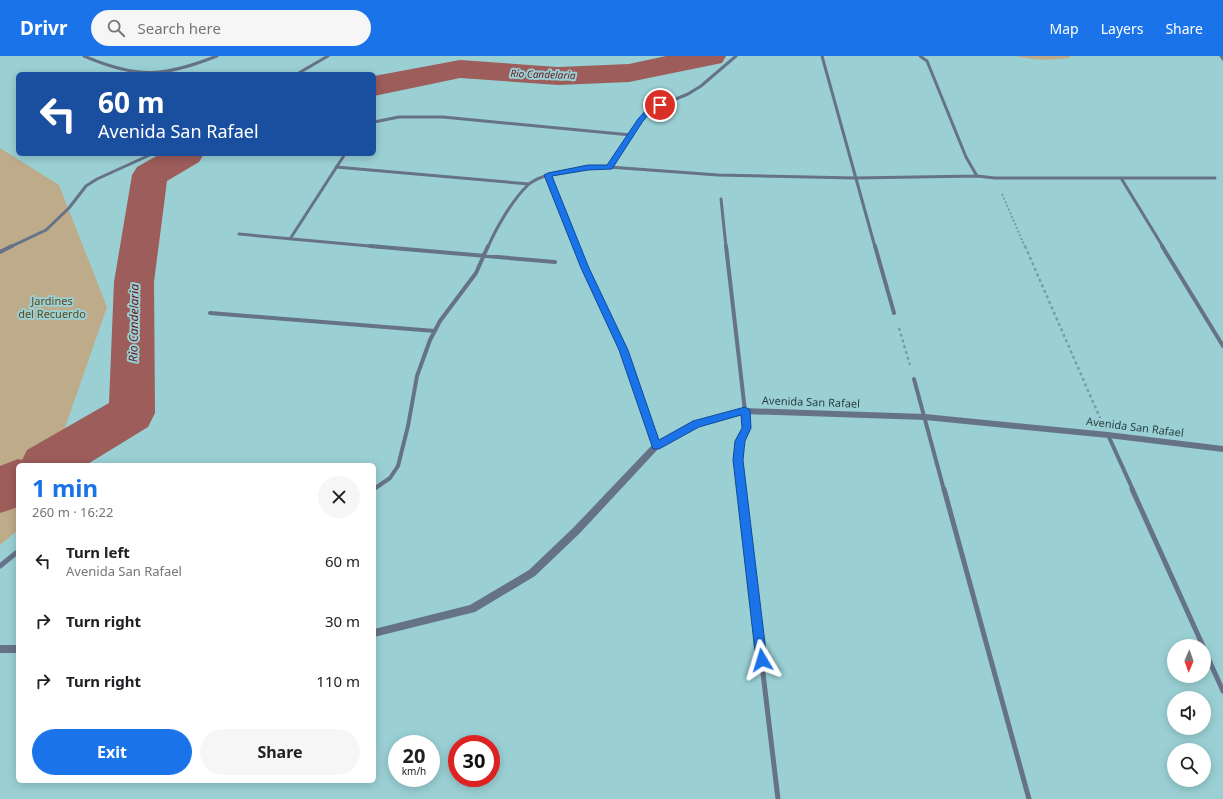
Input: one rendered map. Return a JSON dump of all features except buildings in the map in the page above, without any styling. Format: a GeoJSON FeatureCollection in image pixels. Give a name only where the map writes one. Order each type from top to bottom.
{"type":"FeatureCollection","features":[{"type":"Feature","properties":{"kind":"street"},"geometry":{"type":"LineString","coordinates":[[84,56],[122,70],[147,72]]}},
{"type":"Feature","properties":{"kind":"street"},"geometry":{"type":"LineString","coordinates":[[164,72],[198,64],[217,56]]}},
{"type":"Feature","properties":{"kind":"street"},"geometry":{"type":"LineString","coordinates":[[300,72],[328,56]]}},
{"type":"Feature","properties":{"kind":"street"},"geometry":{"type":"LineString","coordinates":[[609,167],[640,120],[649,110],[688,94],[701,86],[736,56]]}},
{"type":"Feature","properties":{"kind":"street"},"geometry":{"type":"LineString","coordinates":[[822,56],[854,178],[894,313]]}},
{"type":"Feature","properties":{"kind":"street"},"geometry":{"type":"LineString","coordinates":[[920,56],[927,61],[966,157],[977,176]]}},
{"type":"Feature","properties":{"kind":"street"},"geometry":{"type":"LineString","coordinates":[[376,122],[394,117],[443,116],[631,135]]}},
{"type":"Feature","properties":{"kind":"street"},"geometry":{"type":"LineString","coordinates":[[0,252],[46,230],[69,208],[86,186],[97,179],[148,156]]}},
{"type":"Feature","properties":{"kind":"street"},"geometry":{"type":"LineString","coordinates":[[290,238],[344,156]]}},
{"type":"Feature","properties":{"kind":"street"},"geometry":{"type":"LineString","coordinates":[[336,167],[529,184]]}},
{"type":"Feature","properties":{"kind":"street"},"geometry":{"type":"LineString","coordinates":[[376,488],[390,478],[398,466],[408,426],[417,376],[430,340],[440,321],[476,273],[492,238],[507,213],[529,184],[548,175],[588,167],[609,167],[718,175],[854,178],[977,176],[995,178],[1215,178]]}},
{"type":"Feature","properties":{"kind":"street"},"geometry":{"type":"LineString","coordinates":[[548,175],[585,268],[623,350],[656,446]]}},
{"type":"Feature","properties":{"kind":"street"},"geometry":{"type":"LineString","coordinates":[[1121,178],[1223,346]]}},
{"type":"Feature","properties":{"kind":"street"},"geometry":{"type":"LineString","coordinates":[[721,199],[745,410],[746,428],[740,441],[738,460],[778,799]]}},
{"type":"Feature","properties":{"kind":"street"},"geometry":{"type":"LineString","coordinates":[[239,234],[484,257],[555,262]]}},
{"type":"Feature","properties":{"kind":"street"},"geometry":{"type":"LineString","coordinates":[[210,313],[435,331]]}},
{"type":"Feature","properties":{"kind":"street"},"geometry":{"type":"LineString","coordinates":[[914,379],[1029,799]]}},
{"type":"Feature","properties":{"kind":"street","name":"Avenida San Rafael"},"geometry":{"type":"LineString","coordinates":[[376,632],[472,608],[532,573],[577,530],[656,446],[696,424],[745,410],[925,417],[1108,435],[1223,449]]}},
{"type":"Feature","properties":{"kind":"street"},"geometry":{"type":"LineString","coordinates":[[1108,435],[1200,639]]}},
{"type":"Feature","properties":{"kind":"street"},"geometry":{"type":"LineString","coordinates":[[0,566],[16,553]]}},
{"type":"Feature","properties":{"kind":"street"},"geometry":{"type":"LineString","coordinates":[[0,649],[16,649]]}},
{"type":"Feature","properties":{"kind":"street"},"geometry":{"type":"LineString","coordinates":[[1211,664],[1223,691]]}},
{"type":"Feature","properties":{"kind":"path"},"geometry":{"type":"LineString","coordinates":[[995,178],[1108,435]]}},
{"type":"Feature","properties":{"kind":"path"},"geometry":{"type":"LineString","coordinates":[[894,313],[914,379]]}},
{"type":"Feature","properties":{"kind":"green space"},"geometry":{"type":"Polygon","coordinates":[[[1016,56],[1071,56],[1070,58],[1043,60],[1016,56]]]}},
{"type":"Feature","properties":{"kind":"green space","name":"Jardines del Recuerdo"},"geometry":{"type":"Polygon","coordinates":[[[0,148],[59,185],[107,307],[53,463],[16,463],[16,532],[0,545],[0,148]]]}},
{"type":"Feature","properties":{"kind":"waterway","name":"Rio Candelaria"},"geometry":{"type":"LineString","coordinates":[[376,86],[460,69],[558,76],[629,73],[711,56]]}},
{"type":"Feature","properties":{"kind":"waterway","name":"Rio Candelaria"},"geometry":{"type":"LineString","coordinates":[[47,463],[132,413],[134,282],[150,175],[183,156]]}},
{"type":"Feature","properties":{"kind":"waterway","name":"Rio Candelaria"},"geometry":{"type":"LineString","coordinates":[[0,491],[16,482]]}},
{"type":"Feature","properties":{"kind":"route"},"geometry":{"type":"LineString","coordinates":[[660,105],[649,110],[640,120],[609,167],[588,167],[548,175],[585,268],[623,350],[656,446],[696,424],[745,410],[746,428],[740,441],[738,460],[762,660]]}}]}
